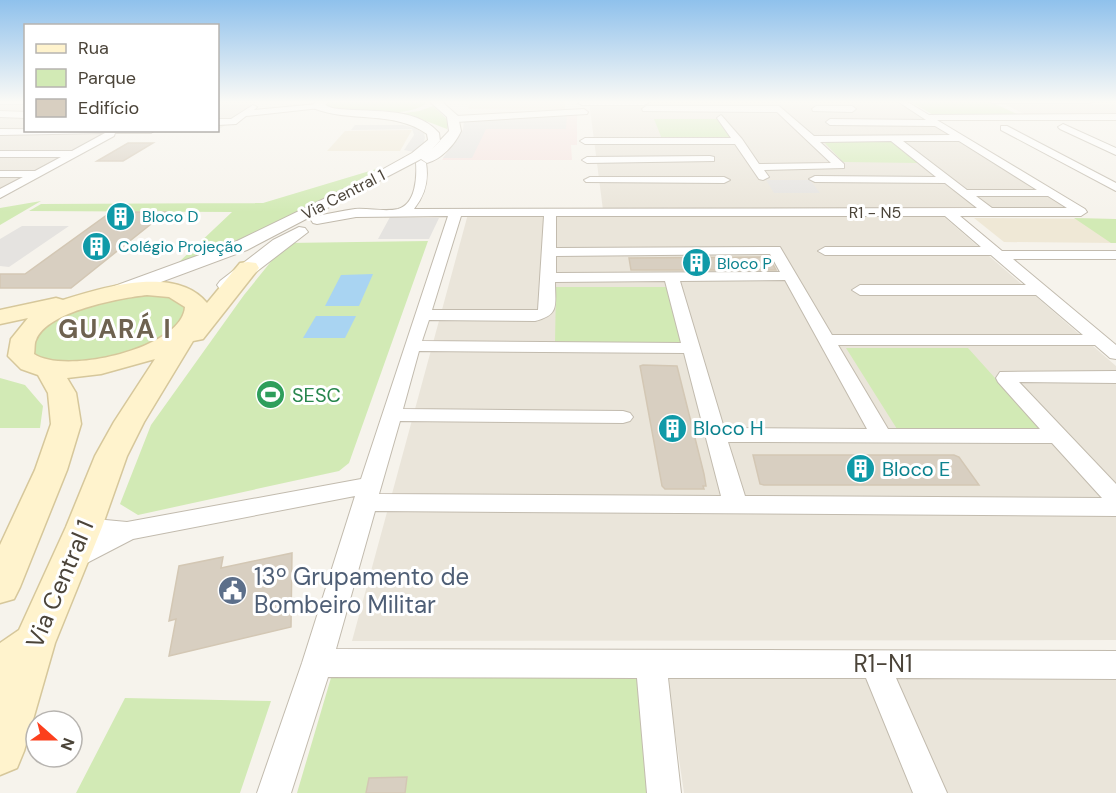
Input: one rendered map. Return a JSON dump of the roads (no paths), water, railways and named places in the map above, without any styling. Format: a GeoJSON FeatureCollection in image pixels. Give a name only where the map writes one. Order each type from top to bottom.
{"type":"FeatureCollection","features":[{"type":"Feature","properties":{"kind":"main road"},"geometry":{"type":"LineString","coordinates":[[152,386],[172,369],[199,326],[248,268]]}},
{"type":"Feature","properties":{"kind":"main road"},"geometry":{"type":"LineString","coordinates":[[0,317],[119,291],[147,288],[171,290],[189,296],[197,306],[191,324],[168,343],[141,356],[110,365],[77,370],[0,362]]}},
{"type":"Feature","properties":{"kind":"main road"},"geometry":{"type":"LineString","coordinates":[[0,587],[51,470],[66,424],[62,393],[41,367],[21,356],[19,345],[27,332],[42,319],[88,299]]}},
{"type":"Feature","properties":{"kind":"main road","name":"Via Central 1"},"geometry":{"type":"LineString","coordinates":[[0,751],[17,655],[77,544],[111,456],[191,324]]}},
{"type":"Feature","properties":{"kind":"street"},"geometry":{"type":"LineString","coordinates":[[0,194],[103,138]]}},
{"type":"Feature","properties":{"kind":"street","name":"Via Central 1"},"geometry":{"type":"LineString","coordinates":[[119,291],[241,246],[417,156],[434,141],[434,138]]}},
{"type":"Feature","properties":{"kind":"street","name":"Via Central 1"},"geometry":{"type":"LineString","coordinates":[[191,324],[224,287],[279,244],[317,220],[421,163],[442,148],[451,138]]}},
{"type":"Feature","properties":{"kind":"street"},"geometry":{"type":"LineString","coordinates":[[585,138],[593,197],[724,180]]}},
{"type":"Feature","properties":{"kind":"street"},"geometry":{"type":"LineString","coordinates":[[737,138],[764,179],[776,179]]}},
{"type":"Feature","properties":{"kind":"street","name":"R1 - N5"},"geometry":{"type":"LineString","coordinates":[[317,220],[356,213],[550,213],[593,197],[947,212],[1081,212],[981,150],[961,144],[954,138]]}},
{"type":"Feature","properties":{"kind":"street"},"geometry":{"type":"LineString","coordinates":[[1023,138],[1116,188]]}},
{"type":"Feature","properties":{"kind":"street"},"geometry":{"type":"LineString","coordinates":[[1086,138],[1116,152]]}},
{"type":"Feature","properties":{"kind":"street"},"geometry":{"type":"LineString","coordinates":[[812,139],[894,139],[961,144]]}},
{"type":"Feature","properties":{"kind":"street"},"geometry":{"type":"LineString","coordinates":[[757,167],[845,166],[812,139]]}},
{"type":"Feature","properties":{"kind":"street"},"geometry":{"type":"LineString","coordinates":[[894,139],[989,212]]}},
{"type":"Feature","properties":{"kind":"street"},"geometry":{"type":"LineString","coordinates":[[585,141],[739,141]]}},
{"type":"Feature","properties":{"kind":"street"},"geometry":{"type":"LineString","coordinates":[[907,149],[939,149]]}},
{"type":"Feature","properties":{"kind":"street"},"geometry":{"type":"LineString","coordinates":[[3,156],[73,154]]}},
{"type":"Feature","properties":{"kind":"street"},"geometry":{"type":"LineString","coordinates":[[587,159],[710,159]]}},
{"type":"Feature","properties":{"kind":"street"},"geometry":{"type":"LineString","coordinates":[[409,212],[422,182],[421,163]]}},
{"type":"Feature","properties":{"kind":"street"},"geometry":{"type":"LineString","coordinates":[[906,167],[928,167]]}},
{"type":"Feature","properties":{"kind":"street"},"geometry":{"type":"LineString","coordinates":[[0,174],[37,174]]}},
{"type":"Feature","properties":{"kind":"street"},"geometry":{"type":"LineString","coordinates":[[800,179],[945,180]]}},
{"type":"Feature","properties":{"kind":"street"},"geometry":{"type":"LineString","coordinates":[[962,193],[1052,193]]}},
{"type":"Feature","properties":{"kind":"street"},"geometry":{"type":"LineString","coordinates":[[274,793],[393,415],[412,346],[456,212]]}},
{"type":"Feature","properties":{"kind":"street"},"geometry":{"type":"LineString","coordinates":[[947,212],[1116,354]]}},
{"type":"Feature","properties":{"kind":"street"},"geometry":{"type":"LineString","coordinates":[[423,315],[539,316],[547,310],[550,213]]}},
{"type":"Feature","properties":{"kind":"street"},"geometry":{"type":"LineString","coordinates":[[549,252],[775,250],[882,437]]}},
{"type":"Feature","properties":{"kind":"street"},"geometry":{"type":"LineString","coordinates":[[825,251],[996,253],[1112,258]]}},
{"type":"Feature","properties":{"kind":"street"},"geometry":{"type":"LineString","coordinates":[[671,276],[735,503]]}},
{"type":"Feature","properties":{"kind":"street"},"geometry":{"type":"LineString","coordinates":[[548,278],[788,276]]}},
{"type":"Feature","properties":{"kind":"street"},"geometry":{"type":"LineString","coordinates":[[860,290],[1040,290]]}},
{"type":"Feature","properties":{"kind":"street"},"geometry":{"type":"LineString","coordinates":[[826,340],[1099,340]]}},
{"type":"Feature","properties":{"kind":"street"},"geometry":{"type":"LineString","coordinates":[[412,346],[692,348]]}},
{"type":"Feature","properties":{"kind":"street"},"geometry":{"type":"LineString","coordinates":[[1116,377],[1006,377],[1116,500]]}},
{"type":"Feature","properties":{"kind":"street"},"geometry":{"type":"LineString","coordinates":[[393,415],[622,417]]}},
{"type":"Feature","properties":{"kind":"street"},"geometry":{"type":"LineString","coordinates":[[715,435],[1058,436]]}},
{"type":"Feature","properties":{"kind":"street"},"geometry":{"type":"LineString","coordinates":[[77,544],[127,531],[368,494],[735,503],[1116,507]]}},
{"type":"Feature","properties":{"kind":"street"},"geometry":{"type":"LineString","coordinates":[[77,544],[127,531]]}},
{"type":"Feature","properties":{"kind":"street"},"geometry":{"type":"LineString","coordinates":[[651,662],[664,793]]}},
{"type":"Feature","properties":{"kind":"street","name":"R1-N1"},"geometry":{"type":"LineString","coordinates":[[316,663],[1116,664]]}},
{"type":"Feature","properties":{"kind":"street"},"geometry":{"type":"LineString","coordinates":[[875,664],[930,793]]}},
{"type":"Feature","properties":{"kind":"water"},"geometry":{"type":"Polygon","coordinates":[[[373,274],[359,306],[325,306],[341,275],[373,274]]]}},
{"type":"Feature","properties":{"kind":"water"},"geometry":{"type":"Polygon","coordinates":[[[316,316],[356,316],[345,338],[303,338],[316,316]]]}},
{"type":"Feature","properties":{"kind":"place","name":"Bloco D"},"geometry":{"type":"Point","coordinates":[121,216]}},
{"type":"Feature","properties":{"kind":"place","name":"Colégio Projeção"},"geometry":{"type":"Point","coordinates":[97,246]}},
{"type":"Feature","properties":{"kind":"place","name":"Bloco P"},"geometry":{"type":"Point","coordinates":[696,263]}},
{"type":"Feature","properties":{"kind":"place","name":"SESC"},"geometry":{"type":"Point","coordinates":[271,395]}},
{"type":"Feature","properties":{"kind":"place","name":"Bloco H"},"geometry":{"type":"Point","coordinates":[672,428]}},
{"type":"Feature","properties":{"kind":"place","name":"Bloco E"},"geometry":{"type":"Point","coordinates":[861,469]}},
{"type":"Feature","properties":{"kind":"place","name":"13º Grupamento de Bombeiro Militar"},"geometry":{"type":"Point","coordinates":[233,591]}},
{"type":"Feature","properties":{"kind":"district","name":"GUARÁ I"},"geometry":{"type":"Point","coordinates":[115,329]}}]}
